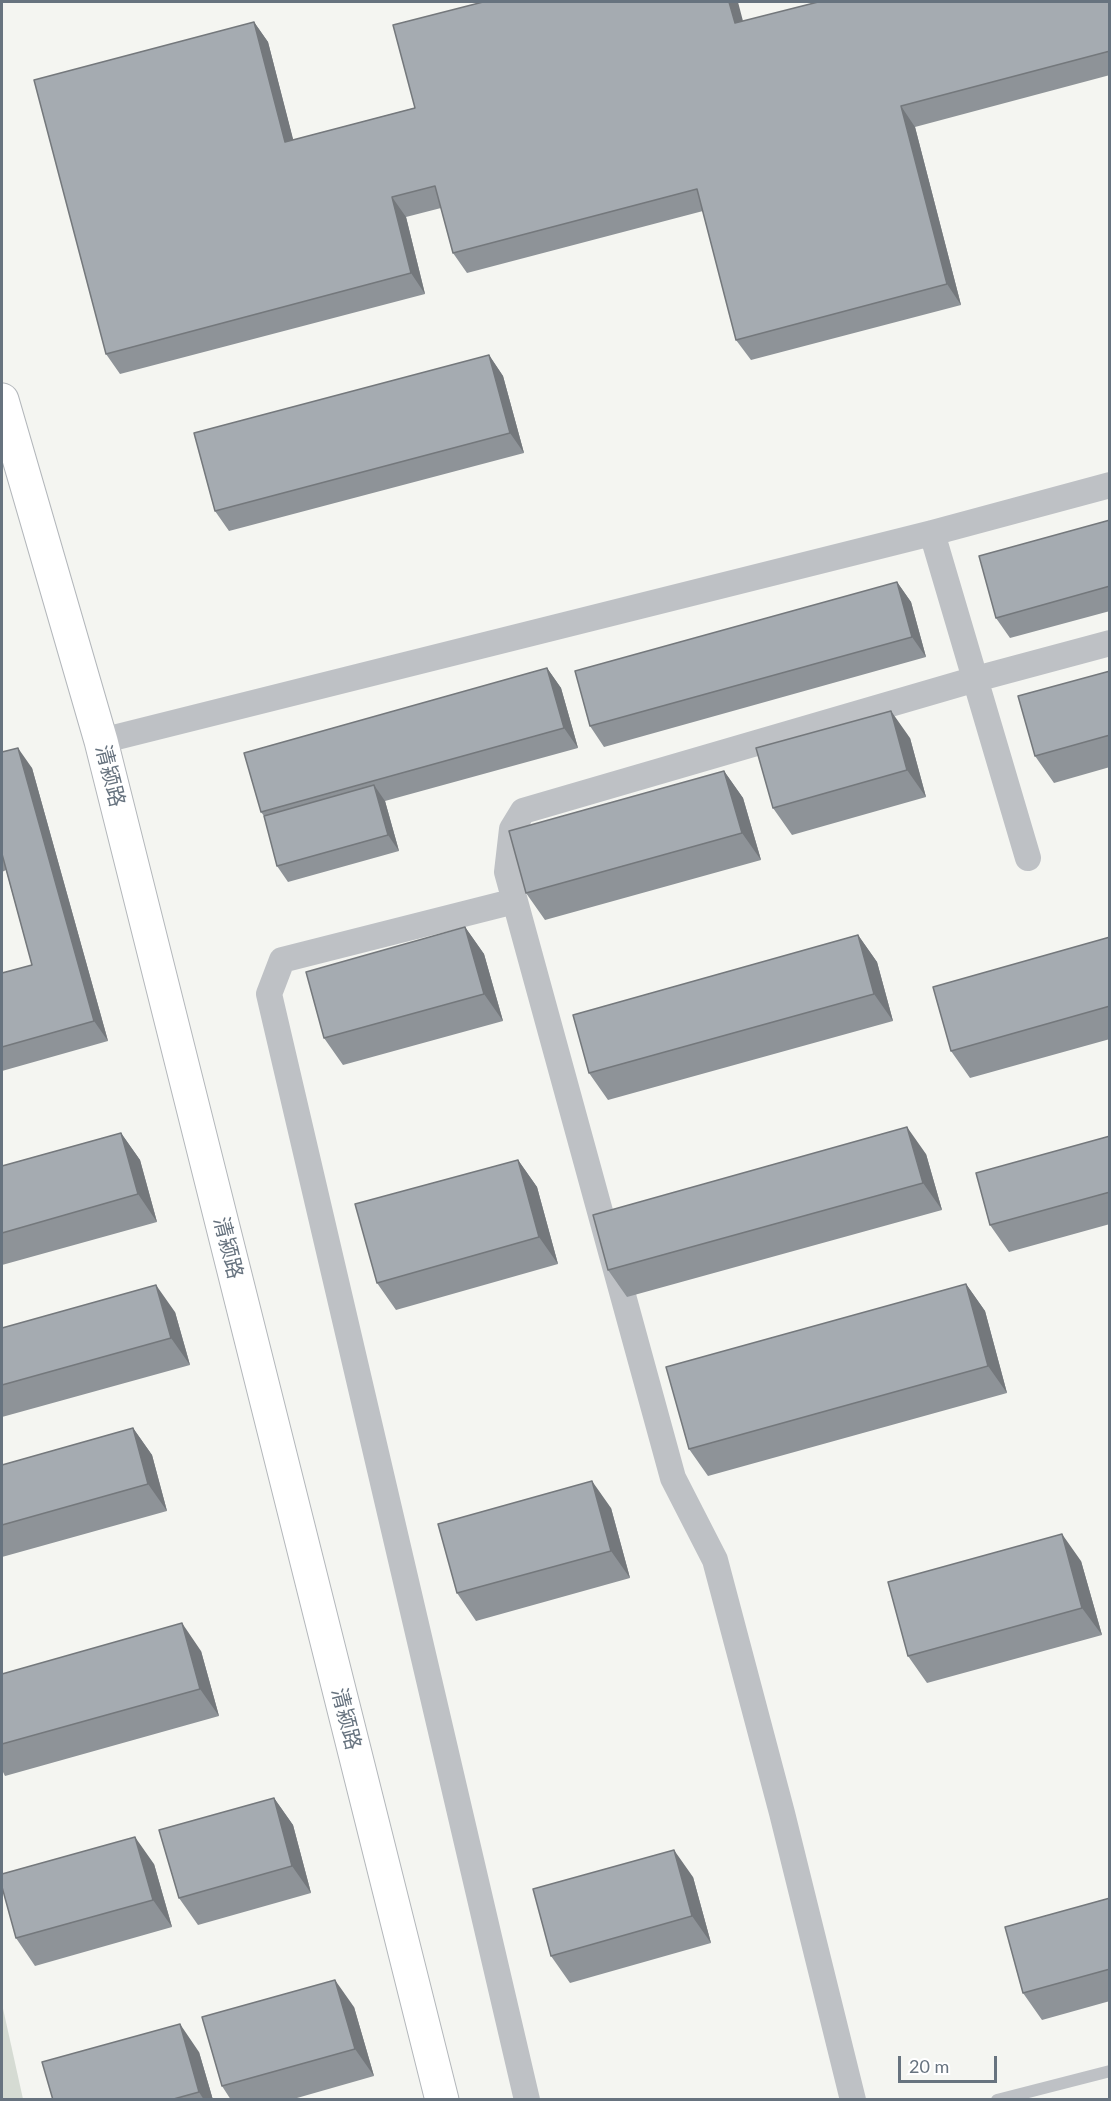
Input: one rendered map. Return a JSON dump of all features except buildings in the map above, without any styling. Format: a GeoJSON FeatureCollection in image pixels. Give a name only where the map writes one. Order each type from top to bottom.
{"type":"FeatureCollection","features":[{"type":"Feature","properties":{"kind":"main road","name":"清颍路"},"geometry":{"type":"LineString","coordinates":[[2,400],[101,741],[441,2100]]}},
{"type":"Feature","properties":{"kind":"street"},"geometry":{"type":"LineString","coordinates":[[101,741],[1110,485]]}},
{"type":"Feature","properties":{"kind":"street"},"geometry":{"type":"LineString","coordinates":[[932,532],[1028,858]]}},
{"type":"Feature","properties":{"kind":"street"},"geometry":{"type":"LineString","coordinates":[[853,2100],[782,1814],[715,1560],[673,1478],[507,872],[512,829],[523,811],[976,679],[1110,643]]}},
{"type":"Feature","properties":{"kind":"street"},"geometry":{"type":"LineString","coordinates":[[515,901],[282,960],[269,994],[527,2100]]}},
{"type":"Feature","properties":{"kind":"lane"},"geometry":{"type":"LineString","coordinates":[[998,2100],[1110,2071]]}},
{"type":"Feature","properties":{"kind":"shaded area"},"geometry":{"type":"Polygon","coordinates":[[[2,2004],[23,2099],[2,2099],[2,2004]]]}}]}
